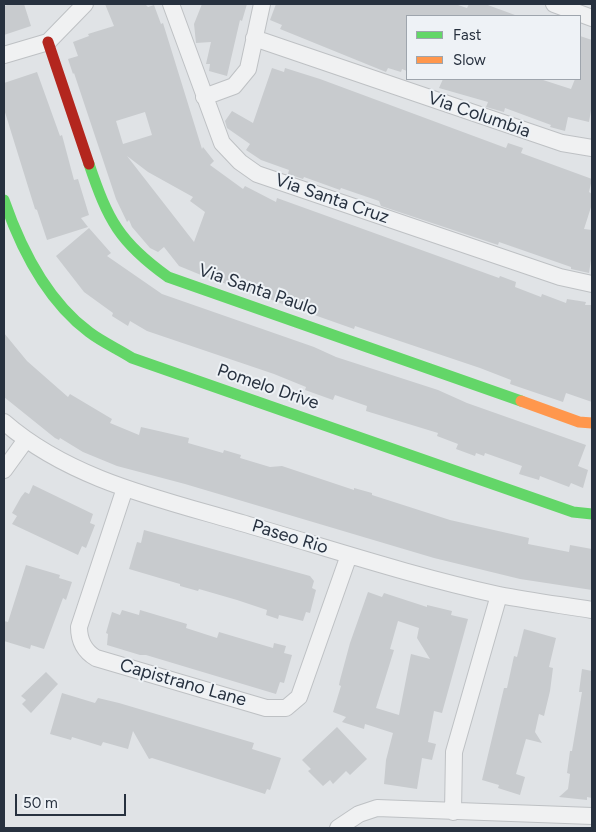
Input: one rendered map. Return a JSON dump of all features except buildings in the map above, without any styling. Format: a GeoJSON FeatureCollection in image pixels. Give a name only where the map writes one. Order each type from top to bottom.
{"type":"FeatureCollection","features":[{"type":"Feature","properties":{"kind":"street"},"geometry":{"type":"LineString","coordinates":[[4,55],[48,42],[84,4]]}},
{"type":"Feature","properties":{"kind":"street","name":"Via Santa Cruz"},"geometry":{"type":"LineString","coordinates":[[171,4],[222,143],[240,162],[257,174],[560,277],[592,284]]}},
{"type":"Feature","properties":{"kind":"street"},"geometry":{"type":"LineString","coordinates":[[204,97],[234,86],[248,69],[262,4]]}},
{"type":"Feature","properties":{"kind":"street"},"geometry":{"type":"LineString","coordinates":[[554,4],[592,18]]}},
{"type":"Feature","properties":{"kind":"street","name":"Via Columbia"},"geometry":{"type":"LineString","coordinates":[[254,38],[562,143],[592,148]]}},
{"type":"Feature","properties":{"kind":"street","name":"Via Santa Paulo"},"geometry":{"type":"LineString","coordinates":[[48,42],[101,199],[116,229],[140,258],[168,277],[579,422],[592,424]]}},
{"type":"Feature","properties":{"kind":"street","name":"Pomelo Drive"},"geometry":{"type":"LineString","coordinates":[[4,200],[12,226],[39,280],[83,328],[132,358],[573,512],[592,514]]}},
{"type":"Feature","properties":{"kind":"street","name":"Paseo Rio"},"geometry":{"type":"LineString","coordinates":[[4,422],[25,441],[73,468],[125,488],[349,555],[499,595],[592,610]]}},
{"type":"Feature","properties":{"kind":"street"},"geometry":{"type":"LineString","coordinates":[[4,470],[25,441]]}},
{"type":"Feature","properties":{"kind":"street","name":"Capistrano Lane"},"geometry":{"type":"LineString","coordinates":[[125,488],[79,627],[79,636],[87,652],[96,658],[266,708],[286,708],[299,696],[349,555]]}},
{"type":"Feature","properties":{"kind":"street"},"geometry":{"type":"LineString","coordinates":[[453,812],[454,752],[499,595]]}},
{"type":"Feature","properties":{"kind":"street"},"geometry":{"type":"LineString","coordinates":[[338,828],[359,814],[377,808],[592,816]]}},
{"type":"Feature","properties":{"kind":"traffic: fast"},"geometry":{"type":"LineString","coordinates":[[89,164],[109,215],[126,241],[168,277],[521,401]]}},
{"type":"Feature","properties":{"kind":"traffic: fast"},"geometry":{"type":"LineString","coordinates":[[4,200],[27,255],[60,305],[89,332],[132,358],[573,512],[592,514]]}},
{"type":"Feature","properties":{"kind":"traffic: slow"},"geometry":{"type":"LineString","coordinates":[[521,401],[579,422],[592,423]]}},
{"type":"Feature","properties":{"kind":"traffic: jam"},"geometry":{"type":"LineString","coordinates":[[48,42],[89,164]]}}]}
